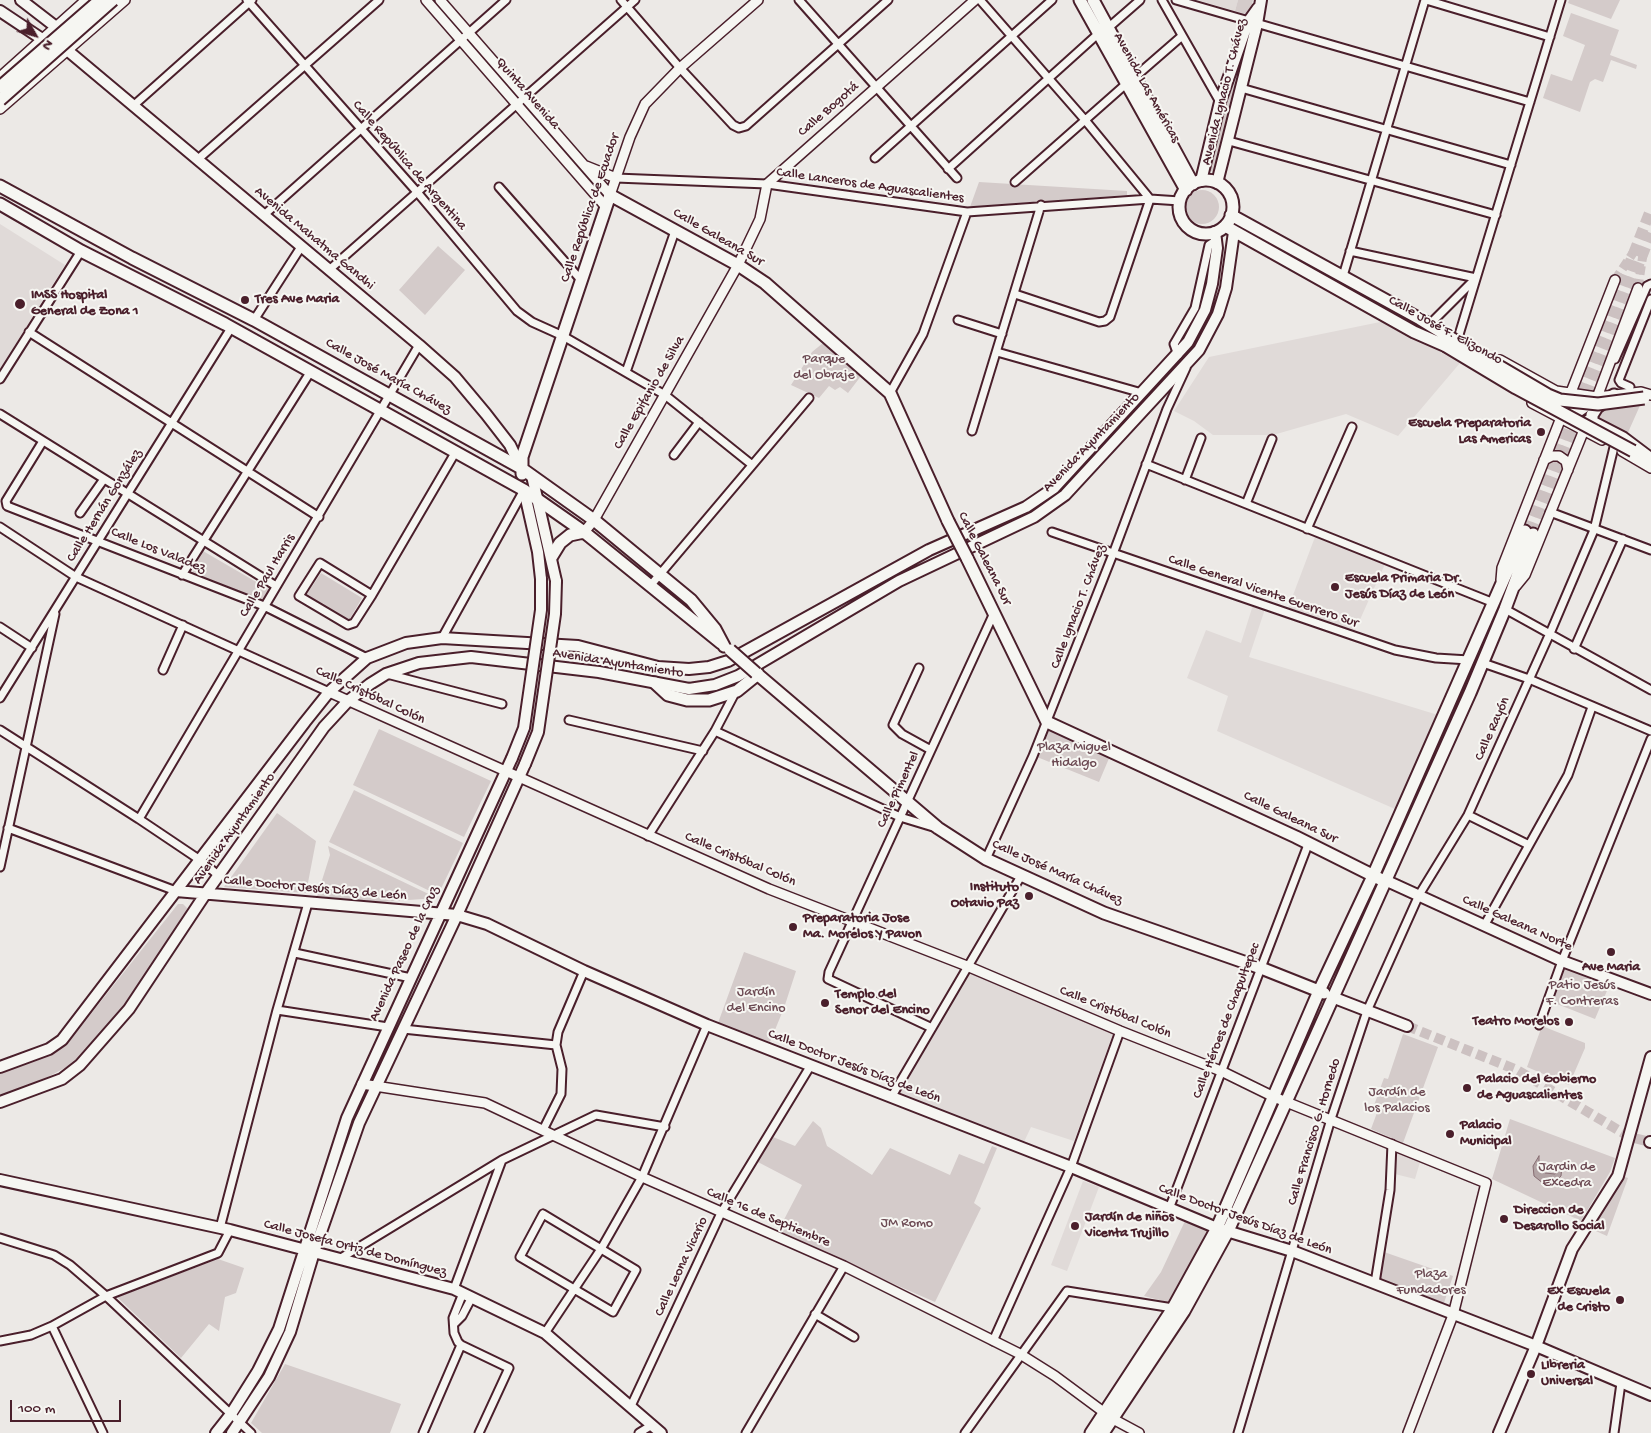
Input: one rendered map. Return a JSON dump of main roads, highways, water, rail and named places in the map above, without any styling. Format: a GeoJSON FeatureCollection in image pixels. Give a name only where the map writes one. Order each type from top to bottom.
{"type":"FeatureCollection","features":[{"type":"Feature","properties":{"kind":"main road","name":"Avenida Mahatma Gandhi"},"geometry":{"type":"LineString","coordinates":[[21,0],[56,27],[67,50]]}},
{"type":"Feature","properties":{"kind":"main road"},"geometry":{"type":"LineString","coordinates":[[0,87],[100,0]]}},
{"type":"Feature","properties":{"kind":"main road"},"geometry":{"type":"LineString","coordinates":[[0,100],[113,0]]}},
{"type":"Feature","properties":{"kind":"main road","name":"Avenida Las Américas"},"geometry":{"type":"LineString","coordinates":[[1080,0],[1136,76],[1193,185]]}},
{"type":"Feature","properties":{"kind":"main road","name":"Avenida Las Américas"},"geometry":{"type":"LineString","coordinates":[[1093,0],[1103,31],[1126,84],[1193,185]]}},
{"type":"Feature","properties":{"kind":"main road","name":"Avenida Ignacio T. Chávez"},"geometry":{"type":"LineString","coordinates":[[1193,185],[1220,102],[1260,4]]}},
{"type":"Feature","properties":{"kind":"main road","name":"Avenida Mahatma Gandhi"},"geometry":{"type":"LineString","coordinates":[[0,11],[42,39],[67,50],[455,377],[510,444],[521,468]]}},
{"type":"Feature","properties":{"kind":"main road","name":"Avenida Ignacio T. Chávez"},"geometry":{"type":"LineString","coordinates":[[1217,183],[1241,88],[1253,23]]}},
{"type":"Feature","properties":{"kind":"main road"},"geometry":{"type":"LineString","coordinates":[[1217,183],[1230,196],[1232,215],[1223,233],[1203,234],[1186,225],[1180,214],[1180,202],[1193,185],[1217,183]]}},
{"type":"Feature","properties":{"kind":"main road","name":"Calle José María Chávez"},"geometry":{"type":"LineString","coordinates":[[0,186],[132,258],[254,320],[521,468],[594,520],[691,600],[715,629],[727,648]]}},
{"type":"Feature","properties":{"kind":"main road","name":"Calle Galeana Sur"},"geometry":{"type":"LineString","coordinates":[[608,201],[675,231],[738,265],[765,283],[890,393],[948,521],[1047,722],[1309,842],[1374,876]]}},
{"type":"Feature","properties":{"kind":"main road","name":"Calle República de Ecuador"},"geometry":{"type":"LineString","coordinates":[[521,468],[522,458],[608,201]]}},
{"type":"Feature","properties":{"kind":"main road","name":"Calle José María Chávez"},"geometry":{"type":"LineString","coordinates":[[0,204],[81,251],[232,328],[311,371],[538,499],[584,532],[727,648],[908,800],[938,828],[986,858],[1020,876],[1104,913],[1261,968],[1332,997]]}},
{"type":"Feature","properties":{"kind":"main road","name":"Calle José F. Elizondo"},"geometry":{"type":"LineString","coordinates":[[1232,215],[1420,319],[1516,388],[1651,460]]}},
{"type":"Feature","properties":{"kind":"main road","name":"Calle José F. Elizondo"},"geometry":{"type":"LineString","coordinates":[[1223,233],[1414,332],[1452,341],[1560,400],[1598,404],[1649,398]]}},
{"type":"Feature","properties":{"kind":"main road","name":"Avenida Ayuntamiento"},"geometry":{"type":"LineString","coordinates":[[0,1067],[49,1049],[62,1040],[329,692],[367,658],[406,644],[442,638],[578,646],[658,667],[689,670],[709,667],[728,661],[929,550],[1026,507],[1054,488],[1178,355],[1196,330],[1205,310],[1223,233]]}},
{"type":"Feature","properties":{"kind":"main road","name":"Avenida Ayuntamiento"},"geometry":{"type":"LineString","coordinates":[[0,1102],[62,1079],[80,1065],[129,1009],[206,893],[324,726],[348,701],[386,674],[419,663],[470,657],[599,672],[689,689],[715,685],[738,676],[899,581],[1034,517],[1065,495],[1188,362],[1208,335],[1218,314],[1229,272],[1223,233]]}},
{"type":"Feature","properties":{"kind":"main road"},"geometry":{"type":"LineString","coordinates":[[81,251],[93,244],[120,257],[132,258]]}},
{"type":"Feature","properties":{"kind":"main road"},"geometry":{"type":"LineString","coordinates":[[1614,395],[1598,407],[1592,415],[1592,422],[1623,438],[1651,460]]}},
{"type":"Feature","properties":{"kind":"main road","name":"Avenida Paseo de la Cruz"},"geometry":{"type":"LineString","coordinates":[[232,1433],[269,1377],[290,1332],[309,1250],[347,1118],[524,728],[540,610],[541,579],[538,552],[521,468]]}},
{"type":"Feature","properties":{"kind":"main road","name":"Avenida Paseo de la Cruz"},"geometry":{"type":"LineString","coordinates":[[216,1433],[231,1414],[258,1371],[279,1329],[359,1124],[457,915],[519,779],[538,732],[555,614],[556,581],[552,556],[532,476]]}},
{"type":"Feature","properties":{"kind":"main road"},"geometry":{"type":"LineString","coordinates":[[552,556],[560,542],[570,535],[584,532]]}},
{"type":"Feature","properties":{"kind":"main road"},"geometry":{"type":"LineString","coordinates":[[1091,1433],[1108,1416],[1184,1311],[1286,1102],[1332,997],[1387,881],[1483,663],[1512,591],[1529,533],[1500,588],[1470,660],[1404,802],[1374,876],[1319,991],[1274,1097],[1223,1230],[1173,1308],[1108,1416],[1103,1433]]}},
{"type":"Feature","properties":{"kind":"main road"},"geometry":{"type":"LineString","coordinates":[[655,683],[668,695],[687,700],[709,700],[737,691],[757,673]]}},
{"type":"Feature","properties":{"kind":"main road","name":"Calle Galeana Norte"},"geometry":{"type":"LineString","coordinates":[[1374,876],[1562,961],[1651,994]]}},
{"type":"Feature","properties":{"kind":"main road","name":"Calle Doctor Jesús Díaz de León"},"geometry":{"type":"LineString","coordinates":[[176,891],[457,915],[487,924],[584,971],[707,1025],[1071,1167],[1223,1230],[1292,1250],[1452,1315],[1536,1346],[1651,1395]]}},
{"type":"Feature","properties":{"kind":"main road"},"geometry":{"type":"LineString","coordinates":[[1332,997],[1407,1026]]}},
{"type":"Feature","properties":{"kind":"main road"},"geometry":{"type":"LineString","coordinates":[[1499,1433],[1536,1346],[1572,1249],[1618,1176],[1649,1078],[1651,1057]]}},
{"type":"Feature","properties":{"kind":"main road","name":"Calle Josefa Ortiz de Domínguez"},"geometry":{"type":"LineString","coordinates":[[0,1180],[225,1229],[341,1258],[463,1293],[546,1332],[661,1433]]}},
{"type":"Feature","properties":{"kind":"tunnel"},"geometry":{"type":"LineString","coordinates":[[1525,531],[1651,209]]}},
{"type":"Feature","properties":{"kind":"tunnel"},"geometry":{"type":"LineString","coordinates":[[1533,534],[1651,233]]}},
{"type":"Feature","properties":{"kind":"tunnel"},"geometry":{"type":"LineString","coordinates":[[1615,280],[1635,250]]}},
{"type":"Feature","properties":{"kind":"tunnel"},"geometry":{"type":"LineString","coordinates":[[1638,288],[1643,254]]}},
{"type":"Feature","properties":{"kind":"tunnel"},"geometry":{"type":"LineString","coordinates":[[1407,1026],[1517,1070],[1630,1137],[1650,1142]]}},
{"type":"Feature","properties":{"kind":"place","name":"Tres Ave Maria"},"geometry":{"type":"Point","coordinates":[245,300]}},
{"type":"Feature","properties":{"kind":"place","name":"IMSS Hospital General de Zona 1"},"geometry":{"type":"Point","coordinates":[20,304]}},
{"type":"Feature","properties":{"kind":"place","name":"Escuela Preparatoria Las Americas"},"geometry":{"type":"Point","coordinates":[1541,432]}},
{"type":"Feature","properties":{"kind":"place","name":"Escuela Primaria Dr. Jesús Díaz de León"},"geometry":{"type":"Point","coordinates":[1335,587]}},
{"type":"Feature","properties":{"kind":"place","name":"Instituto Octavio Paz"},"geometry":{"type":"Point","coordinates":[1029,896]}},
{"type":"Feature","properties":{"kind":"place","name":"Preparatoria Jose Ma. Morelos Y Pavon"},"geometry":{"type":"Point","coordinates":[793,927]}},
{"type":"Feature","properties":{"kind":"place","name":"Ave Maria"},"geometry":{"type":"Point","coordinates":[1611,952]}},
{"type":"Feature","properties":{"kind":"place","name":"Templo del Senor del Encino"},"geometry":{"type":"Point","coordinates":[825,1003]}},
{"type":"Feature","properties":{"kind":"place","name":"Teatro Morelos"},"geometry":{"type":"Point","coordinates":[1569,1022]}},
{"type":"Feature","properties":{"kind":"place","name":"Palacio del Gobierno de Aguascalientes"},"geometry":{"type":"Point","coordinates":[1467,1088]}},
{"type":"Feature","properties":{"kind":"place","name":"Palacio Municipal"},"geometry":{"type":"Point","coordinates":[1450,1134]}},
{"type":"Feature","properties":{"kind":"place","name":"Direccion de Desarollo Social"},"geometry":{"type":"Point","coordinates":[1504,1219]}},
{"type":"Feature","properties":{"kind":"place","name":"Jardín de niños Vicenta Trujillo"},"geometry":{"type":"Point","coordinates":[1075,1226]}},
{"type":"Feature","properties":{"kind":"place","name":"Ex Escuela de Cristo"},"geometry":{"type":"Point","coordinates":[1620,1300]}},
{"type":"Feature","properties":{"kind":"place","name":"LIbreria Universal"},"geometry":{"type":"Point","coordinates":[1531,1374]}},
{"type":"Feature","properties":{"kind":"park label","name":"Parque del Obraje"},"geometry":{"type":"Point","coordinates":[824,368]}},
{"type":"Feature","properties":{"kind":"park label","name":"Plaza Miguel Hidalgo"},"geometry":{"type":"Point","coordinates":[1074,756]}},
{"type":"Feature","properties":{"kind":"park label","name":"Patio Jesús F. Contreras"},"geometry":{"type":"Point","coordinates":[1582,994]}},
{"type":"Feature","properties":{"kind":"park label","name":"Jardín del Encino"},"geometry":{"type":"Point","coordinates":[756,1002]}},
{"type":"Feature","properties":{"kind":"park label","name":"Jardín de los Palacios"},"geometry":{"type":"Point","coordinates":[1397,1102]}},
{"type":"Feature","properties":{"kind":"park label","name":"Jardin de Excedra"},"geometry":{"type":"Point","coordinates":[1567,1176]}},
{"type":"Feature","properties":{"kind":"park label","name":"JM Romo"},"geometry":{"type":"Point","coordinates":[907,1224]}},
{"type":"Feature","properties":{"kind":"park label","name":"Plaza Fundadores"},"geometry":{"type":"Point","coordinates":[1431,1284]}}]}
